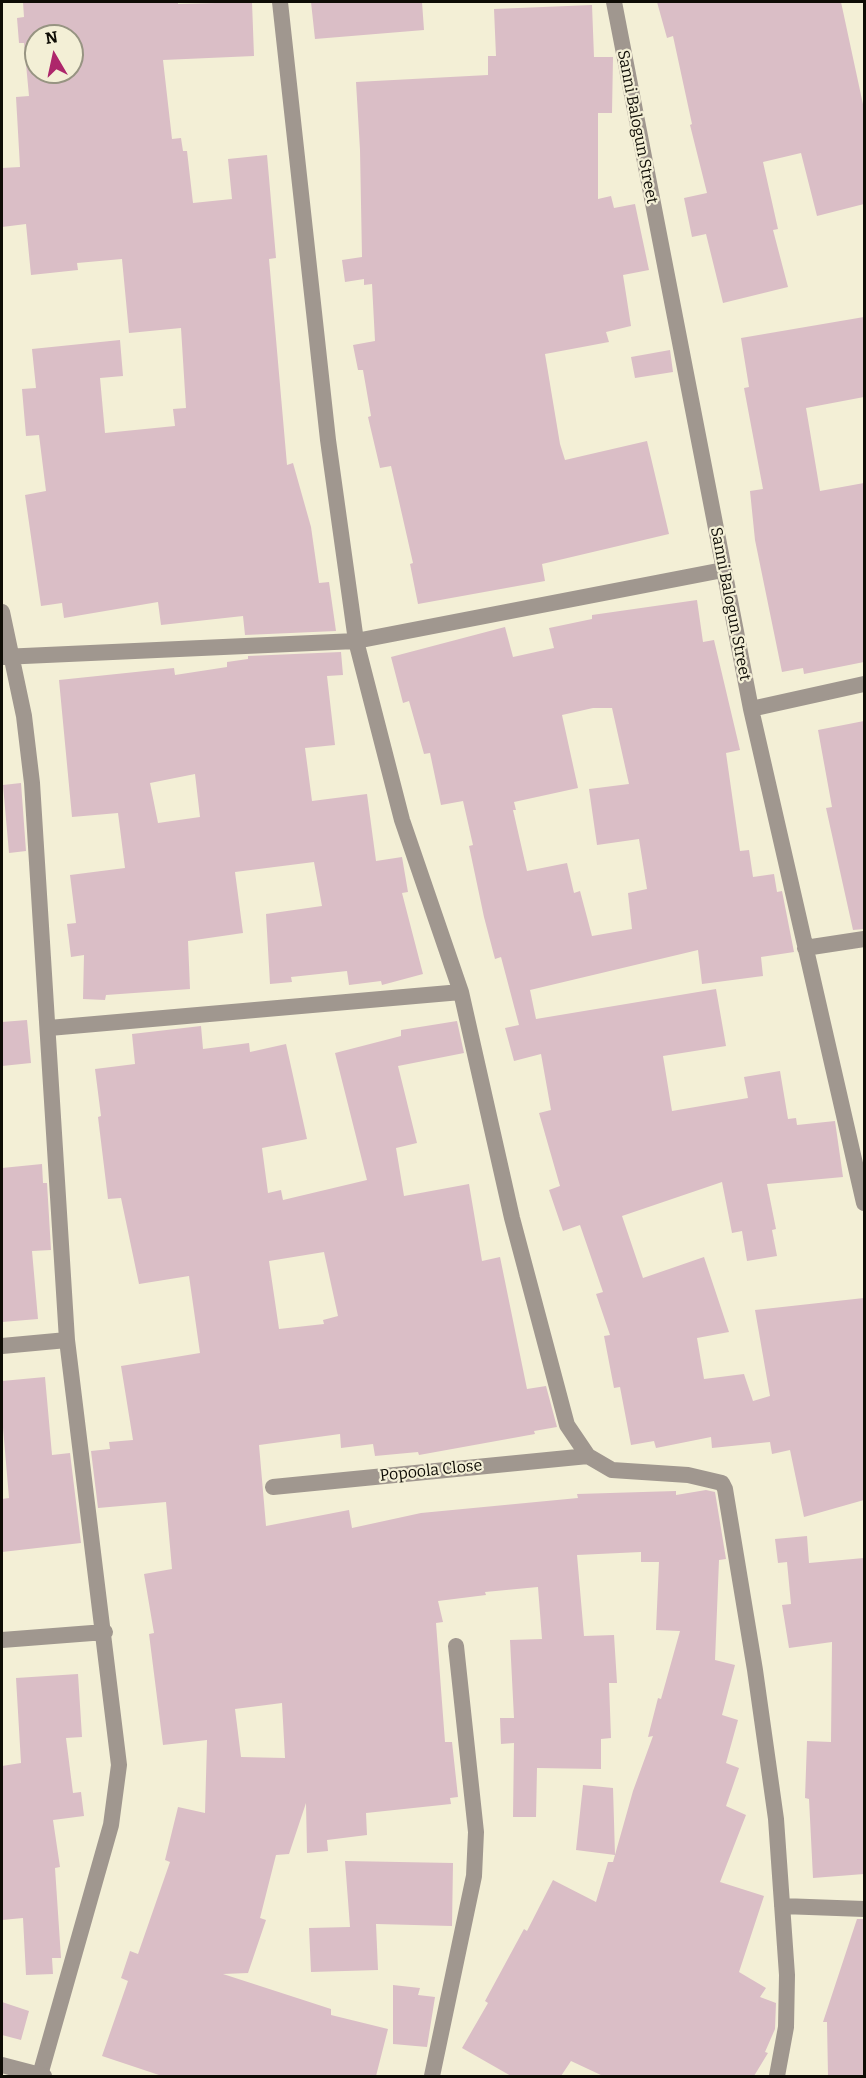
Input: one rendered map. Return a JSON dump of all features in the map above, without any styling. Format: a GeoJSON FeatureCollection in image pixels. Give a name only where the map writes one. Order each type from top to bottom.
{"type":"FeatureCollection","features":[{"type":"Feature","properties":{"kind":"street"},"geometry":{"type":"LineString","coordinates":[[280,2],[328,440],[356,641],[402,820],[461,992],[512,1218],[567,1425],[588,1455],[612,1470],[702,1477],[722,1483],[725,1489],[755,1670],[776,1819],[787,1975],[786,2016],[777,2076]]}},
{"type":"Feature","properties":{"kind":"street","name":"Sanni Balogun Street"},"geometry":{"type":"LineString","coordinates":[[614,2],[723,570],[805,948],[864,1203]]}},
{"type":"Feature","properties":{"kind":"street"},"geometry":{"type":"LineString","coordinates":[[7,657],[356,641],[723,570]]}},
{"type":"Feature","properties":{"kind":"street"},"geometry":{"type":"LineString","coordinates":[[2,612],[7,657],[24,716],[32,783],[67,1340],[105,1632],[119,1766],[117,1795],[111,1825],[42,2076],[2,2065]]}},
{"type":"Feature","properties":{"kind":"street"},"geometry":{"type":"LineString","coordinates":[[752,709],[864,684]]}},
{"type":"Feature","properties":{"kind":"street"},"geometry":{"type":"LineString","coordinates":[[805,948],[864,939]]}},
{"type":"Feature","properties":{"kind":"street"},"geometry":{"type":"LineString","coordinates":[[49,1028],[461,992]]}},
{"type":"Feature","properties":{"kind":"street"},"geometry":{"type":"LineString","coordinates":[[2,1346],[67,1340]]}},
{"type":"Feature","properties":{"kind":"street","name":"Popoola Close"},"geometry":{"type":"LineString","coordinates":[[273,1486],[588,1455]]}},
{"type":"Feature","properties":{"kind":"street"},"geometry":{"type":"LineString","coordinates":[[2,1640],[105,1632]]}},
{"type":"Feature","properties":{"kind":"street"},"geometry":{"type":"LineString","coordinates":[[432,2076],[474,1876],[476,1832],[456,1646]]}},
{"type":"Feature","properties":{"kind":"street"},"geometry":{"type":"LineString","coordinates":[[782,1906],[864,1909]]}},
{"type":"Feature","properties":{"kind":"building"},"geometry":{"type":"Polygon","coordinates":[[[23,2],[178,2],[178,4],[252,2],[254,56],[163,60],[172,139],[181,138],[183,151],[187,151],[193,203],[232,199],[228,159],[267,155],[276,258],[269,259],[287,465],[293,463],[311,527],[319,583],[329,582],[336,631],[245,635],[243,616],[161,625],[158,602],[64,618],[62,603],[41,606],[25,495],[46,491],[39,435],[26,436],[22,389],[36,388],[32,349],[120,340],[123,376],[100,378],[105,433],[175,426],[173,409],[186,408],[181,328],[129,333],[122,259],[77,263],[78,270],[31,275],[26,224],[2,227],[2,168],[20,167],[16,97],[29,96],[28,84],[84,84],[84,24],[24,24],[24,43],[19,43],[17,18],[24,17],[23,2]]]}},
{"type":"Feature","properties":{"kind":"building"},"geometry":{"type":"Polygon","coordinates":[[[311,2],[422,2],[424,30],[315,39],[311,2]]]}},
{"type":"Feature","properties":{"kind":"building"},"geometry":{"type":"Polygon","coordinates":[[[657,2],[841,2],[864,109],[864,204],[817,216],[801,153],[763,162],[778,229],[773,230],[788,287],[723,303],[706,234],[692,237],[684,198],[707,193],[690,125],[692,124],[673,36],[667,38],[657,2]]]}},
{"type":"Feature","properties":{"kind":"building"},"geometry":{"type":"Polygon","coordinates":[[[592,5],[594,57],[613,57],[612,113],[598,113],[598,199],[611,196],[614,208],[635,204],[649,270],[623,275],[631,326],[606,332],[609,342],[545,354],[560,444],[565,460],[647,441],[669,534],[542,564],[545,581],[418,604],[410,564],[413,563],[391,466],[380,468],[368,417],[371,416],[363,370],[358,370],[353,345],[375,341],[372,284],[364,285],[364,279],[345,282],[342,260],[362,257],[356,82],[488,75],[488,56],[496,56],[494,9],[592,5]]]}},
{"type":"Feature","properties":{"kind":"building"},"geometry":{"type":"Polygon","coordinates":[[[864,317],[864,397],[806,408],[820,491],[864,483],[864,662],[804,674],[803,668],[782,672],[755,540],[750,491],[763,489],[744,388],[749,387],[741,338],[864,317]]]}},
{"type":"Feature","properties":{"kind":"building"},"geometry":{"type":"Polygon","coordinates":[[[670,350],[673,372],[635,378],[631,357],[670,350]]]}},
{"type":"Feature","properties":{"kind":"building"},"geometry":{"type":"Polygon","coordinates":[[[697,600],[703,642],[714,640],[740,750],[726,753],[740,851],[749,850],[753,877],[774,874],[777,892],[782,891],[794,952],[761,957],[763,976],[702,984],[698,950],[530,990],[536,1019],[716,989],[726,1046],[663,1056],[672,1111],[748,1098],[744,1077],[780,1071],[788,1119],[796,1118],[797,1125],[835,1121],[843,1177],[767,1184],[776,1229],[772,1230],[777,1256],[747,1261],[742,1231],[732,1233],[722,1182],[622,1216],[643,1278],[704,1257],[729,1332],[697,1338],[704,1379],[744,1374],[753,1401],[770,1396],[755,1310],[864,1298],[864,1500],[804,1517],[790,1450],[772,1454],[770,1442],[712,1448],[711,1437],[656,1448],[654,1441],[631,1445],[620,1387],[614,1388],[604,1336],[610,1335],[596,1294],[603,1292],[580,1225],[563,1231],[549,1190],[560,1186],[539,1113],[551,1110],[541,1054],[514,1061],[505,1028],[519,1025],[501,957],[495,959],[484,917],[469,846],[473,845],[463,801],[441,805],[430,753],[424,754],[409,701],[403,703],[391,657],[505,627],[513,657],[554,648],[549,628],[592,619],[592,615],[697,600]],[[593,708],[562,715],[578,788],[514,802],[516,810],[513,810],[527,871],[567,863],[574,893],[580,891],[592,936],[632,929],[628,893],[647,889],[639,839],[597,845],[589,789],[629,784],[612,708],[593,708]]]}},
{"type":"Feature","properties":{"kind":"building"},"geometry":{"type":"Polygon","coordinates":[[[341,652],[343,675],[327,676],[335,745],[305,748],[312,801],[367,794],[376,861],[402,857],[408,892],[402,893],[423,974],[382,985],[381,981],[349,985],[347,971],[291,977],[292,982],[270,984],[266,914],[322,906],[314,862],[235,872],[243,933],[188,941],[190,989],[106,995],[105,1000],[83,999],[84,955],[71,957],[67,924],[76,923],[70,875],[125,868],[118,813],[72,817],[59,680],[174,668],[175,675],[227,667],[227,662],[248,659],[248,656],[341,652]],[[195,774],[150,783],[158,823],[200,817],[195,774]]]}},
{"type":"Feature","properties":{"kind":"building"},"geometry":{"type":"Polygon","coordinates":[[[864,721],[864,929],[853,930],[826,808],[832,807],[818,730],[864,721]]]}},
{"type":"Feature","properties":{"kind":"building"},"geometry":{"type":"Polygon","coordinates":[[[21,783],[26,851],[9,853],[3,785],[21,783]]]}},
{"type":"Feature","properties":{"kind":"building"},"geometry":{"type":"Polygon","coordinates":[[[27,1020],[31,1063],[2,1066],[2,1022],[27,1020]]]}},
{"type":"Feature","properties":{"kind":"building"},"geometry":{"type":"Polygon","coordinates":[[[457,1021],[464,1053],[398,1066],[417,1143],[396,1148],[404,1196],[469,1184],[482,1261],[500,1257],[527,1389],[546,1386],[557,1427],[534,1431],[535,1434],[419,1455],[418,1452],[375,1456],[373,1444],[341,1448],[340,1434],[259,1445],[266,1526],[349,1510],[352,1528],[421,1513],[578,1498],[577,1494],[676,1491],[676,1495],[706,1490],[715,1492],[726,1559],[719,1560],[715,1660],[735,1665],[722,1715],[738,1720],[726,1763],[739,1768],[726,1806],[746,1815],[720,1882],[764,1896],[739,1972],[766,1988],[760,1997],[776,2003],[775,2029],[765,2052],[768,2053],[754,2076],[603,2076],[571,2061],[561,2076],[511,2076],[462,2048],[488,2003],[485,2001],[524,1929],[527,1931],[553,1880],[596,1902],[608,1862],[613,1862],[633,1791],[653,1736],[648,1737],[680,1631],[656,1630],[659,1562],[641,1562],[641,1552],[577,1555],[584,1636],[614,1635],[617,1683],[609,1683],[611,1738],[601,1739],[601,1769],[537,1768],[536,1817],[513,1817],[514,1743],[501,1744],[500,1718],[514,1718],[510,1640],[542,1639],[538,1587],[485,1592],[486,1595],[438,1601],[443,1622],[436,1623],[445,1742],[452,1742],[458,1797],[450,1798],[451,1804],[366,1813],[367,1835],[327,1840],[328,1851],[307,1853],[306,1803],[289,1854],[276,1855],[260,1918],[266,1920],[248,1973],[223,1974],[331,2009],[331,2015],[388,2029],[376,2076],[162,2076],[102,2056],[128,1981],[121,1978],[130,1951],[138,1954],[170,1862],[165,1860],[178,1807],[205,1813],[207,1740],[163,1745],[149,1634],[154,1633],[144,1574],[172,1569],[166,1502],[98,1508],[91,1451],[110,1449],[109,1442],[133,1440],[121,1366],[200,1353],[189,1276],[139,1284],[121,1198],[108,1199],[95,1069],[135,1064],[132,1034],[201,1026],[203,1049],[249,1043],[250,1052],[286,1044],[307,1139],[262,1148],[268,1193],[281,1190],[283,1200],[367,1180],[335,1053],[401,1036],[401,1030],[457,1021]],[[324,1252],[269,1261],[279,1329],[324,1324],[323,1320],[338,1316],[324,1252]],[[282,1703],[235,1709],[241,1757],[285,1758],[282,1703]]]}},
{"type":"Feature","properties":{"kind":"building"},"geometry":{"type":"Polygon","coordinates":[[[42,1164],[43,1183],[47,1183],[51,1250],[32,1251],[38,1319],[2,1322],[2,1168],[42,1164]]]}},
{"type":"Feature","properties":{"kind":"building"},"geometry":{"type":"Polygon","coordinates":[[[45,1377],[52,1455],[70,1453],[81,1543],[2,1552],[2,1499],[9,1498],[2,1416],[2,1381],[45,1377]]]}},
{"type":"Feature","properties":{"kind":"building"},"geometry":{"type":"Polygon","coordinates":[[[807,1536],[809,1563],[864,1558],[864,1874],[813,1878],[809,1799],[805,1798],[807,1741],[831,1742],[832,1642],[789,1648],[782,1605],[791,1604],[787,1562],[778,1563],[775,1539],[807,1536]]]}},
{"type":"Feature","properties":{"kind":"building"},"geometry":{"type":"Polygon","coordinates":[[[78,1674],[82,1737],[66,1738],[73,1793],[81,1792],[84,1816],[53,1820],[60,1867],[55,1868],[61,1958],[52,1958],[53,1974],[26,1975],[23,1918],[2,1920],[2,1766],[21,1763],[16,1678],[78,1674]]]}},
{"type":"Feature","properties":{"kind":"building"},"geometry":{"type":"Polygon","coordinates":[[[583,1785],[613,1788],[615,1855],[576,1850],[583,1785]]]}},
{"type":"Feature","properties":{"kind":"building"},"geometry":{"type":"Polygon","coordinates":[[[345,1861],[453,1863],[452,1926],[376,1924],[378,1970],[311,1972],[309,1928],[350,1927],[345,1861]]]}},
{"type":"Feature","properties":{"kind":"building"},"geometry":{"type":"Polygon","coordinates":[[[857,1919],[864,1919],[864,2076],[828,2076],[827,2022],[823,2022],[857,1919]]]}},
{"type":"Feature","properties":{"kind":"building"},"geometry":{"type":"Polygon","coordinates":[[[393,1985],[420,1988],[418,1995],[435,1997],[427,2047],[393,2044],[393,1985]]]}},
{"type":"Feature","properties":{"kind":"building"},"geometry":{"type":"Polygon","coordinates":[[[2,2002],[29,2011],[21,2040],[2,2035],[2,2002]]]}}]}
